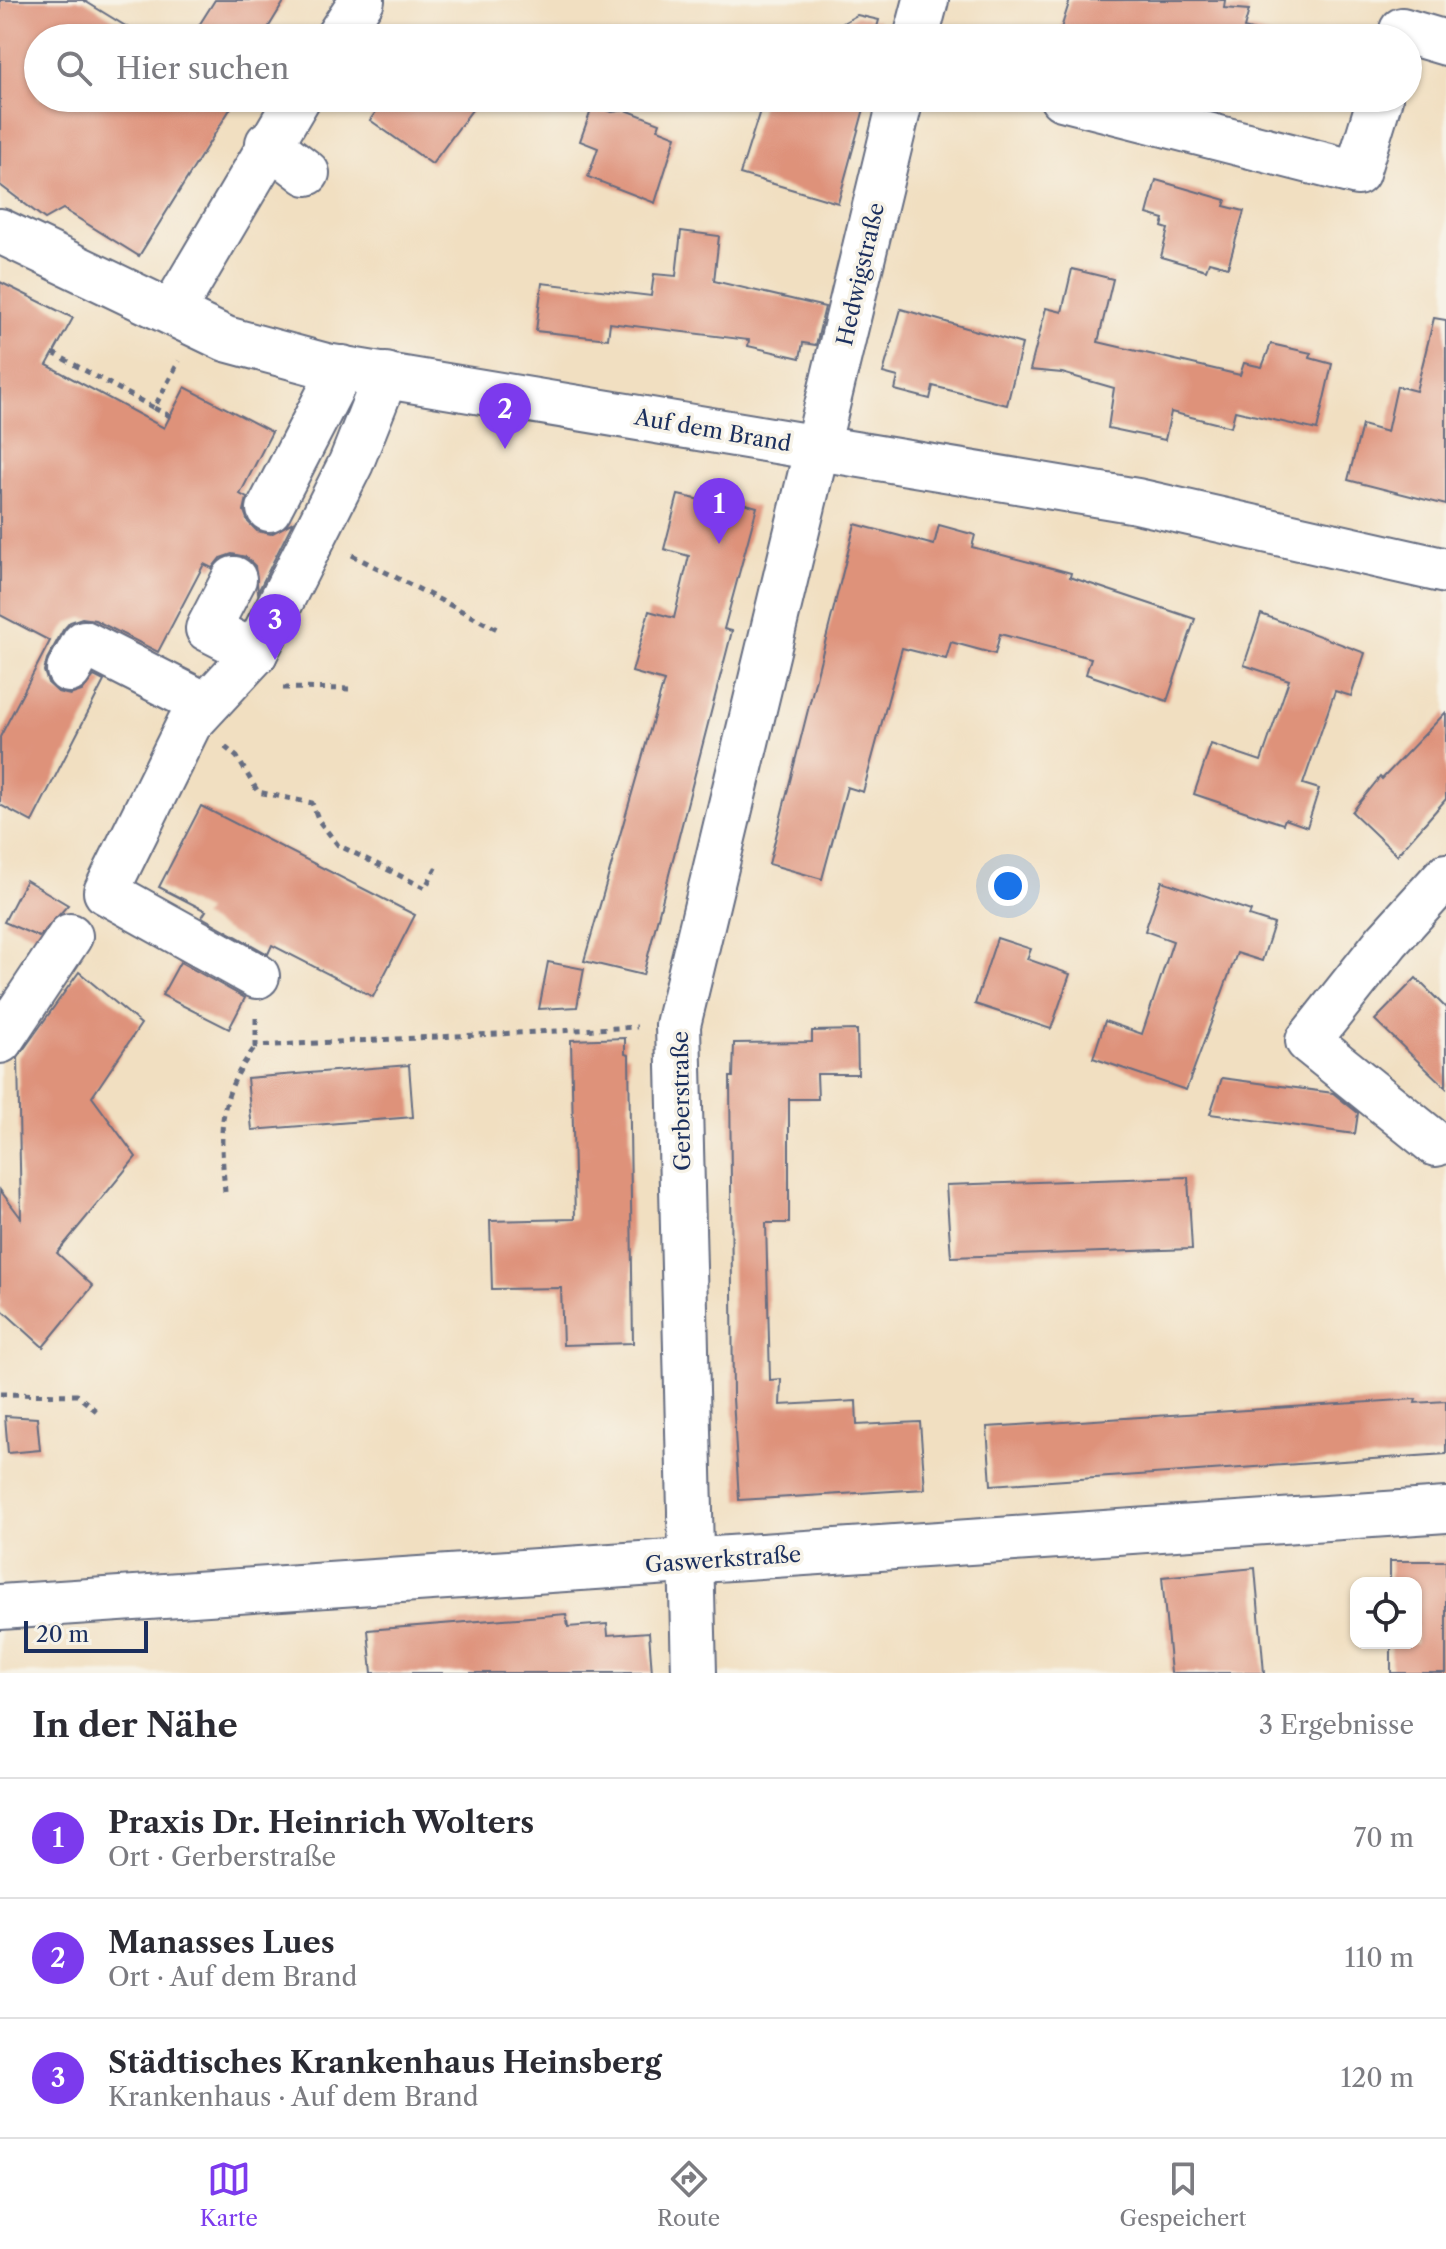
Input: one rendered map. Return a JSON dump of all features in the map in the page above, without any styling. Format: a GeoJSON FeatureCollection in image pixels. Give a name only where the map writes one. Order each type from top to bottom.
{"type":"FeatureCollection","features":[{"type":"Feature","properties":{"kind":"street"},"geometry":{"type":"LineString","coordinates":[[346,24],[362,0]]}},
{"type":"Feature","properties":{"kind":"street"},"geometry":{"type":"LineString","coordinates":[[920,24],[926,0]]}},
{"type":"Feature","properties":{"kind":"street"},"geometry":{"type":"LineString","coordinates":[[1422,32],[1446,43]]}},
{"type":"Feature","properties":{"kind":"street"},"geometry":{"type":"LineString","coordinates":[[185,318],[268,143],[289,112]]}},
{"type":"Feature","properties":{"kind":"street","name":"Hedwigstraße"},"geometry":{"type":"LineString","coordinates":[[819,450],[898,112]]}},
{"type":"Feature","properties":{"kind":"street"},"geometry":{"type":"LineString","coordinates":[[1117,112],[1357,173],[1376,112]]}},
{"type":"Feature","properties":{"kind":"street"},"geometry":{"type":"LineString","coordinates":[[268,143],[307,173]]}},
{"type":"Feature","properties":{"kind":"street","name":"Auf dem Brand"},"geometry":{"type":"LineString","coordinates":[[0,231],[226,339],[342,368],[386,375],[477,373],[819,450],[1137,501],[1446,571]]}},
{"type":"Feature","properties":{"kind":"street"},"geometry":{"type":"LineString","coordinates":[[269,509],[342,368]]}},
{"type":"Feature","properties":{"kind":"street"},"geometry":{"type":"LineString","coordinates":[[257,976],[106,892],[189,724],[214,724],[263,670],[386,375]]}},
{"type":"Feature","properties":{"kind":"street","name":"Gerberstraße"},"geometry":{"type":"LineString","coordinates":[[694,1673],[678,1025],[819,450]]}},
{"type":"Feature","properties":{"kind":"street"},"geometry":{"type":"LineString","coordinates":[[234,579],[208,629],[263,670]]}},
{"type":"Feature","properties":{"kind":"street"},"geometry":{"type":"LineString","coordinates":[[69,670],[84,643],[214,724]]}},
{"type":"Feature","properties":{"kind":"street"},"geometry":{"type":"LineString","coordinates":[[1436,1144],[1308,1041],[1387,941],[1446,876]]}},
{"type":"Feature","properties":{"kind":"street"},"geometry":{"type":"LineString","coordinates":[[0,1041],[70,936]]}},
{"type":"Feature","properties":{"kind":"street","name":"Gaswerkstraße"},"geometry":{"type":"LineString","coordinates":[[0,1607],[1446,1510]]}},
{"type":"Feature","properties":{"kind":"path"},"geometry":{"type":"LineString","coordinates":[[154,408],[185,318]]}},
{"type":"Feature","properties":{"kind":"path"},"geometry":{"type":"LineString","coordinates":[[53,353],[170,416]]}},
{"type":"Feature","properties":{"kind":"path"},"geometry":{"type":"LineString","coordinates":[[344,551],[499,630]]}},
{"type":"Feature","properties":{"kind":"path"},"geometry":{"type":"LineString","coordinates":[[263,670],[355,689]]}},
{"type":"Feature","properties":{"kind":"path"},"geometry":{"type":"LineString","coordinates":[[214,724],[258,792],[312,803],[319,821],[338,845],[425,888],[437,866]]}},
{"type":"Feature","properties":{"kind":"path"},"geometry":{"type":"LineString","coordinates":[[225,1192],[223,1105],[238,1070],[259,1046],[678,1025]]}},
{"type":"Feature","properties":{"kind":"path"},"geometry":{"type":"LineString","coordinates":[[0,1394],[77,1395],[100,1414]]}},
{"type":"Feature","properties":{"kind":"building"},"geometry":{"type":"Polygon","coordinates":[[[0,0],[83,0],[122,24],[24,24],[24,112],[228,112],[139,256],[63,209],[45,219],[0,185],[0,0]]]}},
{"type":"Feature","properties":{"kind":"building"},"geometry":{"type":"Polygon","coordinates":[[[215,0],[285,0],[270,24],[200,24],[215,0]]]}},
{"type":"Feature","properties":{"kind":"building"},"geometry":{"type":"Polygon","coordinates":[[[1070,0],[1225,0],[1224,8],[1249,10],[1245,24],[1062,24],[1070,0]]]}},
{"type":"Feature","properties":{"kind":"building"},"geometry":{"type":"Polygon","coordinates":[[[857,15],[879,20],[878,24],[842,24],[857,15]]]}},
{"type":"Feature","properties":{"kind":"building"},"geometry":{"type":"Polygon","coordinates":[[[376,112],[471,112],[432,164],[370,120],[376,112]]]}},
{"type":"Feature","properties":{"kind":"building"},"geometry":{"type":"Polygon","coordinates":[[[590,112],[631,112],[660,123],[658,129],[676,136],[655,203],[588,177],[598,148],[580,141],[590,112]]]}},
{"type":"Feature","properties":{"kind":"building"},"geometry":{"type":"Polygon","coordinates":[[[760,112],[863,112],[838,203],[740,174],[760,112]]]}},
{"type":"Feature","properties":{"kind":"building"},"geometry":{"type":"Polygon","coordinates":[[[1156,180],[1226,200],[1224,206],[1244,211],[1228,267],[1209,262],[1206,270],[1161,257],[1168,229],[1162,227],[1164,219],[1147,214],[1156,180]]]}},
{"type":"Feature","properties":{"kind":"building"},"geometry":{"type":"Polygon","coordinates":[[[681,231],[719,236],[714,281],[825,307],[816,345],[803,343],[800,358],[748,346],[749,340],[610,323],[608,339],[536,331],[542,283],[651,296],[654,274],[676,276],[681,231]]]}},
{"type":"Feature","properties":{"kind":"building"},"geometry":{"type":"Polygon","coordinates":[[[1072,269],[1113,279],[1098,342],[1240,375],[1244,363],[1262,367],[1271,344],[1311,353],[1310,358],[1332,364],[1317,430],[1235,411],[1231,427],[1171,412],[1165,440],[1108,428],[1114,388],[1062,373],[1030,370],[1046,308],[1062,312],[1072,269]]]}},
{"type":"Feature","properties":{"kind":"building"},"geometry":{"type":"Polygon","coordinates":[[[0,282],[73,318],[47,365],[164,428],[185,387],[272,432],[240,494],[247,498],[244,511],[248,522],[257,531],[271,534],[293,522],[258,592],[255,566],[246,557],[232,554],[220,558],[212,568],[204,564],[158,652],[95,620],[82,618],[70,622],[63,630],[47,659],[44,671],[48,683],[58,692],[70,695],[82,691],[94,676],[104,681],[32,822],[0,805],[0,737],[50,641],[0,615],[0,282]]]}},
{"type":"Feature","properties":{"kind":"building"},"geometry":{"type":"Polygon","coordinates":[[[901,309],[1022,344],[1007,405],[933,386],[930,399],[895,390],[898,377],[883,373],[901,309]]]}},
{"type":"Feature","properties":{"kind":"building"},"geometry":{"type":"Polygon","coordinates":[[[1434,318],[1446,320],[1446,505],[1348,480],[1362,425],[1387,432],[1397,386],[1416,391],[1434,318]]]}},
{"type":"Feature","properties":{"kind":"building"},"geometry":{"type":"Polygon","coordinates":[[[703,492],[757,507],[724,629],[732,631],[643,975],[584,961],[664,681],[632,672],[649,611],[674,618],[689,556],[664,549],[678,495],[701,500],[703,492]]]}},
{"type":"Feature","properties":{"kind":"building"},"geometry":{"type":"Polygon","coordinates":[[[855,524],[934,545],[939,525],[975,535],[972,547],[1071,573],[1070,577],[1195,619],[1167,701],[1086,674],[1091,658],[1000,634],[995,654],[951,642],[946,659],[902,648],[863,792],[847,787],[822,879],[769,864],[855,524]]]}},
{"type":"Feature","properties":{"kind":"building"},"geometry":{"type":"Polygon","coordinates":[[[1261,614],[1365,653],[1351,696],[1335,691],[1303,784],[1319,789],[1307,827],[1285,819],[1283,824],[1194,794],[1211,744],[1261,761],[1289,680],[1244,665],[1261,614]]]}},
{"type":"Feature","properties":{"kind":"building"},"geometry":{"type":"Polygon","coordinates":[[[1446,712],[1446,799],[1397,855],[1352,812],[1380,777],[1382,779],[1446,712]]]}},
{"type":"Feature","properties":{"kind":"building"},"geometry":{"type":"Polygon","coordinates":[[[201,806],[415,915],[373,997],[272,945],[268,954],[202,917],[206,911],[159,887],[201,806]]]}},
{"type":"Feature","properties":{"kind":"building"},"geometry":{"type":"Polygon","coordinates":[[[26,880],[68,905],[39,937],[4,922],[26,880]]]}},
{"type":"Feature","properties":{"kind":"building"},"geometry":{"type":"Polygon","coordinates":[[[1162,881],[1251,911],[1249,916],[1274,924],[1262,961],[1237,953],[1186,1090],[1093,1058],[1105,1021],[1142,1034],[1173,941],[1145,931],[1162,881]]]}},
{"type":"Feature","properties":{"kind":"building"},"geometry":{"type":"Polygon","coordinates":[[[997,938],[1031,949],[1027,959],[1070,974],[1051,1029],[975,1004],[997,938]]]}},
{"type":"Feature","properties":{"kind":"building"},"geometry":{"type":"Polygon","coordinates":[[[180,962],[245,998],[229,1029],[162,995],[180,962]]]}},
{"type":"Feature","properties":{"kind":"building"},"geometry":{"type":"Polygon","coordinates":[[[548,962],[584,969],[577,1007],[539,1009],[548,962]]]}},
{"type":"Feature","properties":{"kind":"building"},"geometry":{"type":"Polygon","coordinates":[[[79,972],[141,1024],[92,1097],[136,1157],[57,1253],[93,1286],[43,1347],[0,1308],[0,1190],[21,1218],[18,1057],[79,972]]]}},
{"type":"Feature","properties":{"kind":"building"},"geometry":{"type":"Polygon","coordinates":[[[1416,978],[1446,1008],[1446,1088],[1375,1020],[1416,978]]]}},
{"type":"Feature","properties":{"kind":"building"},"geometry":{"type":"Polygon","coordinates":[[[857,1030],[858,1074],[817,1074],[818,1099],[789,1099],[789,1223],[766,1223],[770,1380],[781,1379],[780,1405],[856,1401],[857,1425],[920,1422],[925,1489],[739,1500],[733,1398],[730,1077],[733,1077],[734,1043],[812,1042],[812,1031],[857,1030]]]}},
{"type":"Feature","properties":{"kind":"building"},"geometry":{"type":"Polygon","coordinates":[[[625,1038],[625,1054],[629,1055],[633,1343],[563,1345],[561,1288],[492,1289],[490,1221],[575,1219],[571,1040],[625,1038]]]}},
{"type":"Feature","properties":{"kind":"building"},"geometry":{"type":"Polygon","coordinates":[[[409,1065],[413,1117],[252,1130],[247,1078],[409,1065]]]}},
{"type":"Feature","properties":{"kind":"building"},"geometry":{"type":"Polygon","coordinates":[[[1222,1078],[1333,1093],[1358,1113],[1355,1134],[1210,1114],[1222,1078]]]}},
{"type":"Feature","properties":{"kind":"building"},"geometry":{"type":"Polygon","coordinates":[[[1188,1177],[1192,1249],[951,1257],[946,1185],[1188,1177]]]}},
{"type":"Feature","properties":{"kind":"building"},"geometry":{"type":"Polygon","coordinates":[[[1416,1399],[1415,1403],[1446,1401],[1446,1454],[991,1485],[987,1427],[1416,1399]]]}},
{"type":"Feature","properties":{"kind":"building"},"geometry":{"type":"Polygon","coordinates":[[[5,1416],[37,1418],[40,1450],[8,1453],[5,1416]]]}},
{"type":"Feature","properties":{"kind":"building"},"geometry":{"type":"Polygon","coordinates":[[[1390,1561],[1446,1561],[1446,1673],[1391,1673],[1391,1649],[1422,1649],[1422,1577],[1390,1577],[1390,1561]]]}},
{"type":"Feature","properties":{"kind":"building"},"geometry":{"type":"Polygon","coordinates":[[[1255,1568],[1264,1673],[1171,1673],[1162,1577],[1255,1568]]]}},
{"type":"Feature","properties":{"kind":"building"},"geometry":{"type":"Polygon","coordinates":[[[566,1614],[568,1627],[607,1624],[608,1635],[649,1632],[652,1673],[372,1673],[368,1630],[566,1614]]]}},
{"type":"Feature","properties":{"kind":"place","name":"Manasses Lues"},"geometry":{"type":"Point","coordinates":[505,449]}},
{"type":"Feature","properties":{"kind":"place","name":"Praxis Dr. Heinrich Wolters"},"geometry":{"type":"Point","coordinates":[719,544]}},
{"type":"Feature","properties":{"kind":"place","name":"Städtisches Krankenhaus Heinsberg"},"geometry":{"type":"Point","coordinates":[275,660]}}]}
